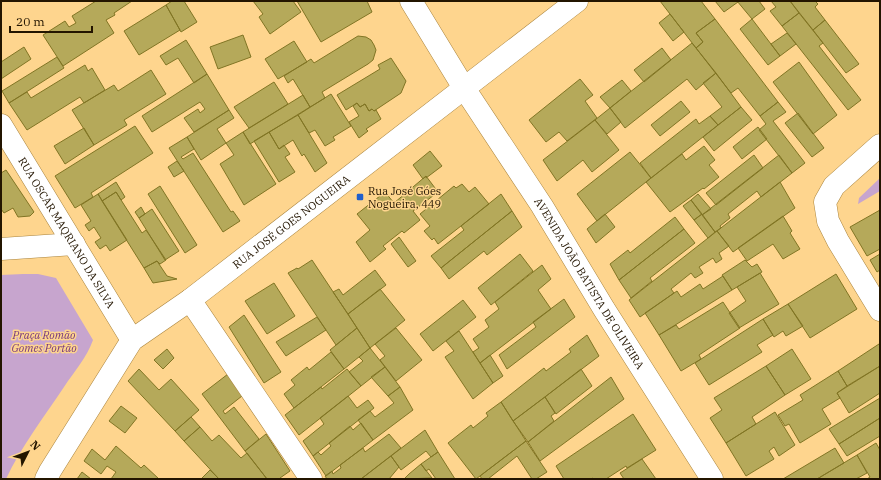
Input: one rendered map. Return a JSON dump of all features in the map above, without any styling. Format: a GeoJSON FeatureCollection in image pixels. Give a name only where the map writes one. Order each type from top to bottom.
{"type":"FeatureCollection","features":[{"type":"Feature","properties":{"kind":"street","name":"AVENIDA JOÃO BATISTA DE OLIVEIRA"},"geometry":{"type":"LineString","coordinates":[[411,1],[464,88],[542,206],[604,309],[712,479]]}},
{"type":"Feature","properties":{"kind":"street","name":"RUA JOSÉ GOES NOGUEIRA"},"geometry":{"type":"LineString","coordinates":[[46,479],[78,424],[132,340],[190,300],[577,1]]}},
{"type":"Feature","properties":{"kind":"street","name":"RUA OSCAR MAQRIANO DA SILVA"},"geometry":{"type":"LineString","coordinates":[[1,125],[132,340]]}},
{"type":"Feature","properties":{"kind":"street"},"geometry":{"type":"LineString","coordinates":[[880,145],[834,186],[825,202],[828,222],[880,310]]}},
{"type":"Feature","properties":{"kind":"street"},"geometry":{"type":"LineString","coordinates":[[1,249],[74,244]]}},
{"type":"Feature","properties":{"kind":"street"},"geometry":{"type":"LineString","coordinates":[[190,300],[311,479]]}},
{"type":"Feature","properties":{"kind":"green space"},"geometry":{"type":"Polygon","coordinates":[[[880,178],[880,191],[858,204],[859,198],[880,178]]]}},
{"type":"Feature","properties":{"kind":"green space","name":"Praça Romão Gomes Portão"},"geometry":{"type":"Polygon","coordinates":[[[38,274],[56,278],[93,340],[84,358],[26,444],[6,479],[1,479],[1,275],[38,274]]]}},
{"type":"Feature","properties":{"kind":"building"},"geometry":{"type":"Polygon","coordinates":[[[96,1],[132,1],[114,13],[115,15],[106,20],[114,33],[63,66],[43,35],[65,21],[69,27],[76,23],[72,16],[96,1]]]}},
{"type":"Feature","properties":{"kind":"building"},"geometry":{"type":"Polygon","coordinates":[[[172,1],[184,1],[197,22],[181,32],[166,5],[172,1]]]}},
{"type":"Feature","properties":{"kind":"building"},"geometry":{"type":"Polygon","coordinates":[[[253,1],[293,1],[301,12],[270,34],[259,17],[263,14],[253,1]]]}},
{"type":"Feature","properties":{"kind":"building"},"geometry":{"type":"Polygon","coordinates":[[[297,1],[367,1],[372,12],[321,42],[297,1]]]}},
{"type":"Feature","properties":{"kind":"building"},"geometry":{"type":"Polygon","coordinates":[[[660,1],[701,1],[715,19],[696,33],[703,42],[696,48],[660,1]]]}},
{"type":"Feature","properties":{"kind":"building"},"geometry":{"type":"Polygon","coordinates":[[[715,1],[737,1],[738,2],[724,12],[715,1]]]}},
{"type":"Feature","properties":{"kind":"building"},"geometry":{"type":"Polygon","coordinates":[[[737,1],[759,1],[765,9],[752,19],[737,1]]]}},
{"type":"Feature","properties":{"kind":"building"},"geometry":{"type":"Polygon","coordinates":[[[771,1],[790,1],[799,13],[782,26],[770,11],[776,7],[771,1]]]}},
{"type":"Feature","properties":{"kind":"building"},"geometry":{"type":"Polygon","coordinates":[[[790,1],[815,1],[818,4],[815,7],[825,20],[813,30],[790,1]]]}},
{"type":"Feature","properties":{"kind":"building"},"geometry":{"type":"Polygon","coordinates":[[[166,5],[180,30],[139,55],[124,31],[166,5]]]}},
{"type":"Feature","properties":{"kind":"building"},"geometry":{"type":"Polygon","coordinates":[[[799,13],[823,43],[819,46],[861,100],[848,110],[782,26],[799,13]]]}},
{"type":"Feature","properties":{"kind":"building"},"geometry":{"type":"Polygon","coordinates":[[[670,14],[684,32],[673,41],[659,23],[670,14]]]}},
{"type":"Feature","properties":{"kind":"building"},"geometry":{"type":"Polygon","coordinates":[[[715,19],[778,102],[760,116],[738,88],[731,93],[696,48],[703,42],[696,33],[715,19]]]}},
{"type":"Feature","properties":{"kind":"building"},"geometry":{"type":"Polygon","coordinates":[[[752,19],[780,56],[768,65],[740,29],[752,19]]]}},
{"type":"Feature","properties":{"kind":"building"},"geometry":{"type":"Polygon","coordinates":[[[825,20],[859,64],[846,73],[813,30],[825,20]]]}},
{"type":"Feature","properties":{"kind":"building"},"geometry":{"type":"Polygon","coordinates":[[[787,33],[796,44],[780,56],[771,44],[787,33]]]}},
{"type":"Feature","properties":{"kind":"building"},"geometry":{"type":"Polygon","coordinates":[[[243,35],[251,57],[218,69],[210,47],[243,35]]]}},
{"type":"Feature","properties":{"kind":"building"},"geometry":{"type":"Polygon","coordinates":[[[358,36],[366,37],[371,40],[376,50],[373,60],[322,92],[325,98],[310,107],[293,79],[288,83],[284,76],[311,59],[314,63],[358,36]]]}},
{"type":"Feature","properties":{"kind":"building"},"geometry":{"type":"Polygon","coordinates":[[[186,40],[207,74],[194,83],[178,58],[166,65],[160,56],[186,40]]]}},
{"type":"Feature","properties":{"kind":"building"},"geometry":{"type":"Polygon","coordinates":[[[294,41],[307,62],[278,79],[265,59],[294,41]]]}},
{"type":"Feature","properties":{"kind":"building"},"geometry":{"type":"Polygon","coordinates":[[[692,43],[716,73],[696,90],[687,79],[625,128],[610,108],[692,43]]]}},
{"type":"Feature","properties":{"kind":"building"},"geometry":{"type":"Polygon","coordinates":[[[24,47],[31,59],[1,79],[1,62],[24,47]]]}},
{"type":"Feature","properties":{"kind":"building"},"geometry":{"type":"Polygon","coordinates":[[[662,48],[671,60],[644,82],[634,70],[662,48]]]}},
{"type":"Feature","properties":{"kind":"building"},"geometry":{"type":"Polygon","coordinates":[[[57,57],[64,68],[9,103],[2,91],[57,57]]]}},
{"type":"Feature","properties":{"kind":"building"},"geometry":{"type":"Polygon","coordinates":[[[391,58],[406,81],[401,93],[374,111],[372,109],[369,111],[365,104],[360,107],[357,103],[346,110],[337,95],[380,69],[378,65],[391,58]]]}},
{"type":"Feature","properties":{"kind":"building"},"geometry":{"type":"Polygon","coordinates":[[[799,62],[837,115],[813,134],[773,82],[799,62]]]}},
{"type":"Feature","properties":{"kind":"building"},"geometry":{"type":"Polygon","coordinates":[[[85,65],[88,71],[92,68],[105,90],[84,103],[80,97],[27,130],[9,103],[27,92],[31,98],[85,65]]]}},
{"type":"Feature","properties":{"kind":"building"},"geometry":{"type":"Polygon","coordinates":[[[151,70],[166,94],[124,120],[127,125],[94,145],[72,110],[114,85],[118,91],[151,70]]]}},
{"type":"Feature","properties":{"kind":"building"},"geometry":{"type":"Polygon","coordinates":[[[716,73],[741,107],[718,125],[710,116],[722,107],[703,83],[716,73]]]}},
{"type":"Feature","properties":{"kind":"building"},"geometry":{"type":"Polygon","coordinates":[[[207,74],[229,110],[194,132],[184,118],[198,109],[200,113],[205,109],[200,102],[152,132],[142,116],[207,74]]]}},
{"type":"Feature","properties":{"kind":"building"},"geometry":{"type":"Polygon","coordinates":[[[580,79],[593,95],[585,101],[597,118],[567,141],[559,132],[546,142],[529,120],[580,79]]]}},
{"type":"Feature","properties":{"kind":"building"},"geometry":{"type":"Polygon","coordinates":[[[622,80],[631,91],[610,108],[600,97],[622,80]]]}},
{"type":"Feature","properties":{"kind":"building"},"geometry":{"type":"Polygon","coordinates":[[[274,82],[288,104],[249,128],[234,107],[274,82]]]}},
{"type":"Feature","properties":{"kind":"building"},"geometry":{"type":"Polygon","coordinates":[[[331,94],[351,126],[333,137],[335,140],[325,146],[315,130],[309,133],[298,115],[331,94]]]}},
{"type":"Feature","properties":{"kind":"building"},"geometry":{"type":"Polygon","coordinates":[[[303,95],[310,107],[250,144],[243,132],[303,95]]]}},
{"type":"Feature","properties":{"kind":"building"},"geometry":{"type":"Polygon","coordinates":[[[681,101],[690,112],[660,136],[651,125],[681,101]]]}},
{"type":"Feature","properties":{"kind":"building"},"geometry":{"type":"Polygon","coordinates":[[[778,102],[786,112],[773,121],[805,163],[792,173],[759,130],[766,124],[760,116],[778,102]]]}},
{"type":"Feature","properties":{"kind":"building"},"geometry":{"type":"Polygon","coordinates":[[[357,103],[360,107],[365,104],[369,111],[372,109],[374,111],[376,110],[381,119],[366,129],[368,131],[359,138],[349,122],[359,116],[353,106],[357,103]]]}},
{"type":"Feature","properties":{"kind":"building"},"geometry":{"type":"Polygon","coordinates":[[[741,107],[752,120],[714,151],[703,137],[741,107]]]}},
{"type":"Feature","properties":{"kind":"building"},"geometry":{"type":"Polygon","coordinates":[[[610,108],[621,122],[607,134],[595,120],[610,108]]]}},
{"type":"Feature","properties":{"kind":"building"},"geometry":{"type":"Polygon","coordinates":[[[229,110],[234,118],[217,129],[226,143],[201,160],[187,137],[229,110]]]}},
{"type":"Feature","properties":{"kind":"building"},"geometry":{"type":"Polygon","coordinates":[[[798,113],[824,148],[812,157],[785,123],[798,113]]]}},
{"type":"Feature","properties":{"kind":"building"},"geometry":{"type":"Polygon","coordinates":[[[298,115],[327,163],[315,172],[304,154],[302,156],[293,140],[279,149],[269,132],[298,115]]]}},
{"type":"Feature","properties":{"kind":"building"},"geometry":{"type":"Polygon","coordinates":[[[710,116],[718,125],[651,178],[640,163],[696,119],[699,124],[710,116]]]}},
{"type":"Feature","properties":{"kind":"building"},"geometry":{"type":"Polygon","coordinates":[[[595,120],[619,150],[592,172],[583,160],[557,181],[543,160],[595,120]]]}},
{"type":"Feature","properties":{"kind":"building"},"geometry":{"type":"Polygon","coordinates":[[[135,126],[153,153],[91,193],[93,197],[75,208],[55,176],[135,126]]]}},
{"type":"Feature","properties":{"kind":"building"},"geometry":{"type":"Polygon","coordinates":[[[758,127],[767,139],[742,159],[733,147],[758,127]]]}},
{"type":"Feature","properties":{"kind":"building"},"geometry":{"type":"Polygon","coordinates":[[[84,128],[94,145],[65,164],[54,146],[84,128]]]}},
{"type":"Feature","properties":{"kind":"building"},"geometry":{"type":"Polygon","coordinates":[[[243,132],[276,184],[244,205],[220,164],[234,155],[226,143],[243,132]]]}},
{"type":"Feature","properties":{"kind":"building"},"geometry":{"type":"Polygon","coordinates":[[[269,132],[279,149],[284,145],[290,154],[285,157],[295,172],[279,182],[254,141],[269,132]]]}},
{"type":"Feature","properties":{"kind":"building"},"geometry":{"type":"Polygon","coordinates":[[[187,137],[194,149],[181,157],[183,159],[193,153],[231,212],[233,211],[240,221],[223,232],[169,148],[187,137]]]}},
{"type":"Feature","properties":{"kind":"building"},"geometry":{"type":"Polygon","coordinates":[[[704,146],[715,160],[709,165],[719,177],[670,212],[646,182],[682,154],[686,160],[704,146]]]}},
{"type":"Feature","properties":{"kind":"building"},"geometry":{"type":"Polygon","coordinates":[[[430,151],[442,166],[423,179],[413,165],[430,151]]]}},
{"type":"Feature","properties":{"kind":"building"},"geometry":{"type":"Polygon","coordinates":[[[630,152],[651,178],[597,221],[577,194],[630,152]]]}},
{"type":"Feature","properties":{"kind":"building"},"geometry":{"type":"Polygon","coordinates":[[[754,155],[763,168],[716,205],[706,193],[754,155]]]}},
{"type":"Feature","properties":{"kind":"building"},"geometry":{"type":"Polygon","coordinates":[[[779,155],[792,173],[761,197],[757,191],[728,214],[730,218],[715,232],[702,215],[779,155]]]}},
{"type":"Feature","properties":{"kind":"building"},"geometry":{"type":"Polygon","coordinates":[[[177,161],[184,171],[174,177],[168,167],[177,161]]]}},
{"type":"Feature","properties":{"kind":"building"},"geometry":{"type":"Polygon","coordinates":[[[6,170],[34,212],[30,216],[18,217],[13,208],[4,213],[1,209],[1,173],[6,170]]]}},
{"type":"Feature","properties":{"kind":"building"},"geometry":{"type":"Polygon","coordinates":[[[426,176],[438,192],[413,211],[420,220],[404,233],[402,231],[383,246],[386,249],[370,262],[356,242],[370,230],[357,214],[385,192],[394,203],[426,176]]]}},
{"type":"Feature","properties":{"kind":"building"},"geometry":{"type":"Polygon","coordinates":[[[116,182],[125,197],[121,200],[116,192],[102,201],[98,194],[116,182]]]}},
{"type":"Feature","properties":{"kind":"building"},"geometry":{"type":"Polygon","coordinates":[[[780,182],[795,208],[733,252],[717,231],[780,182]]]}},
{"type":"Feature","properties":{"kind":"building"},"geometry":{"type":"Polygon","coordinates":[[[462,184],[469,192],[475,187],[489,204],[438,244],[434,238],[432,240],[424,231],[430,226],[420,214],[454,186],[456,188],[462,184]]]}},
{"type":"Feature","properties":{"kind":"building"},"geometry":{"type":"Polygon","coordinates":[[[160,186],[197,245],[185,253],[148,194],[160,186]]]}},
{"type":"Feature","properties":{"kind":"building"},"geometry":{"type":"Polygon","coordinates":[[[116,192],[142,233],[146,230],[166,260],[160,264],[157,261],[144,268],[102,201],[116,192]]]}},
{"type":"Feature","properties":{"kind":"building"},"geometry":{"type":"Polygon","coordinates":[[[98,194],[127,240],[110,251],[106,245],[100,249],[95,242],[101,238],[94,227],[89,231],[85,225],[91,221],[81,205],[98,194]]]}},
{"type":"Feature","properties":{"kind":"building"},"geometry":{"type":"Polygon","coordinates":[[[501,194],[512,211],[441,268],[431,256],[464,230],[461,226],[501,194]]]}},
{"type":"Feature","properties":{"kind":"building"},"geometry":{"type":"Polygon","coordinates":[[[698,194],[711,209],[702,215],[691,200],[698,194]]]}},
{"type":"Feature","properties":{"kind":"building"},"geometry":{"type":"Polygon","coordinates":[[[691,200],[702,214],[694,220],[683,206],[691,200]]]}},
{"type":"Feature","properties":{"kind":"building"},"geometry":{"type":"Polygon","coordinates":[[[141,207],[145,214],[139,218],[135,212],[141,207]]]}},
{"type":"Feature","properties":{"kind":"building"},"geometry":{"type":"Polygon","coordinates":[[[152,209],[179,251],[165,260],[139,218],[152,209]]]}},
{"type":"Feature","properties":{"kind":"building"},"geometry":{"type":"Polygon","coordinates":[[[880,210],[880,249],[867,256],[850,227],[880,210]]]}},
{"type":"Feature","properties":{"kind":"building"},"geometry":{"type":"Polygon","coordinates":[[[512,211],[522,227],[487,255],[484,251],[449,279],[441,268],[512,211]]]}},
{"type":"Feature","properties":{"kind":"building"},"geometry":{"type":"Polygon","coordinates":[[[605,214],[615,227],[596,243],[587,229],[605,214]]]}},
{"type":"Feature","properties":{"kind":"building"},"geometry":{"type":"Polygon","coordinates":[[[702,214],[715,232],[708,238],[694,220],[702,214]]]}},
{"type":"Feature","properties":{"kind":"building"},"geometry":{"type":"Polygon","coordinates":[[[783,216],[792,231],[790,233],[800,249],[783,259],[773,244],[747,261],[738,248],[783,216]]]}},
{"type":"Feature","properties":{"kind":"building"},"geometry":{"type":"Polygon","coordinates":[[[675,217],[684,229],[619,280],[610,264],[628,250],[630,253],[675,217]]]}},
{"type":"Feature","properties":{"kind":"building"},"geometry":{"type":"Polygon","coordinates":[[[684,229],[695,243],[650,278],[652,281],[631,298],[619,280],[684,229]]]}},
{"type":"Feature","properties":{"kind":"building"},"geometry":{"type":"Polygon","coordinates":[[[717,231],[729,246],[719,253],[722,259],[716,263],[713,258],[699,267],[703,273],[695,278],[691,273],[671,289],[674,293],[640,317],[629,300],[717,231]]]}},
{"type":"Feature","properties":{"kind":"building"},"geometry":{"type":"Polygon","coordinates":[[[399,237],[416,261],[408,267],[391,244],[399,237]]]}},
{"type":"Feature","properties":{"kind":"building"},"geometry":{"type":"Polygon","coordinates":[[[520,254],[533,271],[491,305],[478,288],[520,254]]]}},
{"type":"Feature","properties":{"kind":"building"},"geometry":{"type":"Polygon","coordinates":[[[880,254],[880,270],[877,272],[870,260],[880,254]]]}},
{"type":"Feature","properties":{"kind":"building"},"geometry":{"type":"Polygon","coordinates":[[[312,260],[357,328],[336,345],[288,273],[297,268],[298,269],[312,260]]]}},
{"type":"Feature","properties":{"kind":"building"},"geometry":{"type":"Polygon","coordinates":[[[745,260],[752,267],[757,264],[762,272],[732,290],[722,275],[745,260]]]}},
{"type":"Feature","properties":{"kind":"building"},"geometry":{"type":"Polygon","coordinates":[[[157,261],[167,276],[177,279],[153,283],[144,268],[157,261]]]}},
{"type":"Feature","properties":{"kind":"building"},"geometry":{"type":"Polygon","coordinates":[[[542,265],[551,279],[538,290],[551,309],[480,363],[473,352],[479,348],[473,339],[489,327],[485,320],[499,309],[495,302],[542,265]]]}},
{"type":"Feature","properties":{"kind":"building"},"geometry":{"type":"Polygon","coordinates":[[[375,270],[386,285],[348,314],[333,292],[339,289],[343,295],[375,270]]]}},
{"type":"Feature","properties":{"kind":"building"},"geometry":{"type":"Polygon","coordinates":[[[760,273],[779,304],[739,328],[729,313],[746,301],[737,287],[760,273]]]}},
{"type":"Feature","properties":{"kind":"building"},"geometry":{"type":"Polygon","coordinates":[[[836,274],[857,309],[810,338],[788,304],[836,274]]]}},
{"type":"Feature","properties":{"kind":"building"},"geometry":{"type":"Polygon","coordinates":[[[723,276],[732,290],[659,335],[645,313],[677,291],[681,297],[700,284],[703,289],[723,276]]]}},
{"type":"Feature","properties":{"kind":"building"},"geometry":{"type":"Polygon","coordinates":[[[274,283],[295,316],[267,334],[245,301],[274,283]]]}},
{"type":"Feature","properties":{"kind":"building"},"geometry":{"type":"Polygon","coordinates":[[[380,289],[405,320],[370,348],[348,314],[380,289]]]}},
{"type":"Feature","properties":{"kind":"building"},"geometry":{"type":"Polygon","coordinates":[[[564,299],[575,317],[507,369],[499,355],[536,327],[533,322],[564,299]]]}},
{"type":"Feature","properties":{"kind":"building"},"geometry":{"type":"Polygon","coordinates":[[[463,300],[476,317],[433,351],[420,334],[463,300]]]}},
{"type":"Feature","properties":{"kind":"building"},"geometry":{"type":"Polygon","coordinates":[[[723,302],[740,328],[699,355],[701,359],[681,371],[659,335],[676,325],[679,329],[723,302]]]}},
{"type":"Feature","properties":{"kind":"building"},"geometry":{"type":"Polygon","coordinates":[[[788,304],[803,326],[786,336],[783,331],[774,337],[763,319],[788,304]]]}},
{"type":"Feature","properties":{"kind":"building"},"geometry":{"type":"Polygon","coordinates":[[[244,315],[281,372],[264,383],[229,327],[244,315]]]}},
{"type":"Feature","properties":{"kind":"building"},"geometry":{"type":"Polygon","coordinates":[[[317,317],[326,330],[286,356],[276,342],[317,317]]]}},
{"type":"Feature","properties":{"kind":"building"},"geometry":{"type":"Polygon","coordinates":[[[763,319],[773,335],[757,345],[762,352],[709,385],[695,363],[763,319]]]}},
{"type":"Feature","properties":{"kind":"building"},"geometry":{"type":"Polygon","coordinates":[[[357,328],[370,348],[344,369],[330,350],[357,328]]]}},
{"type":"Feature","properties":{"kind":"building"},"geometry":{"type":"Polygon","coordinates":[[[396,328],[422,360],[396,381],[380,360],[385,356],[375,344],[396,328]]]}},
{"type":"Feature","properties":{"kind":"building"},"geometry":{"type":"Polygon","coordinates":[[[459,331],[493,383],[473,399],[445,357],[454,351],[446,341],[459,331]]]}},
{"type":"Feature","properties":{"kind":"building"},"geometry":{"type":"Polygon","coordinates":[[[587,335],[599,356],[513,421],[501,402],[544,368],[546,371],[571,352],[569,349],[587,335]]]}},
{"type":"Feature","properties":{"kind":"building"},"geometry":{"type":"Polygon","coordinates":[[[879,344],[880,366],[847,386],[838,371],[879,344]]]}},
{"type":"Feature","properties":{"kind":"building"},"geometry":{"type":"Polygon","coordinates":[[[370,348],[385,367],[361,386],[349,372],[363,361],[359,357],[370,348]]]}},
{"type":"Feature","properties":{"kind":"building"},"geometry":{"type":"Polygon","coordinates":[[[167,349],[174,358],[163,369],[154,360],[167,349]]]}},
{"type":"Feature","properties":{"kind":"building"},"geometry":{"type":"Polygon","coordinates":[[[792,349],[811,379],[785,395],[766,366],[792,349]]]}},
{"type":"Feature","properties":{"kind":"building"},"geometry":{"type":"Polygon","coordinates":[[[331,352],[344,369],[294,408],[284,394],[295,385],[291,380],[307,367],[309,370],[331,352]]]}},
{"type":"Feature","properties":{"kind":"building"},"geometry":{"type":"Polygon","coordinates":[[[490,355],[503,376],[493,383],[480,363],[490,355]]]}},
{"type":"Feature","properties":{"kind":"building"},"geometry":{"type":"Polygon","coordinates":[[[766,366],[785,395],[752,417],[756,424],[726,443],[710,418],[722,410],[714,398],[766,366]]]}},
{"type":"Feature","properties":{"kind":"building"},"geometry":{"type":"Polygon","coordinates":[[[880,366],[880,393],[849,413],[837,393],[880,366]]]}},
{"type":"Feature","properties":{"kind":"building"},"geometry":{"type":"Polygon","coordinates":[[[385,367],[400,387],[388,396],[371,377],[385,367]]]}},
{"type":"Feature","properties":{"kind":"building"},"geometry":{"type":"Polygon","coordinates":[[[139,369],[159,390],[171,379],[199,410],[175,431],[128,381],[139,369]]]}},
{"type":"Feature","properties":{"kind":"building"},"geometry":{"type":"Polygon","coordinates":[[[347,369],[361,386],[299,435],[285,415],[347,369]]]}},
{"type":"Feature","properties":{"kind":"building"},"geometry":{"type":"Polygon","coordinates":[[[581,369],[592,386],[556,414],[545,397],[581,369]]]}},
{"type":"Feature","properties":{"kind":"building"},"geometry":{"type":"Polygon","coordinates":[[[838,371],[847,386],[837,393],[840,398],[822,409],[831,424],[800,443],[789,424],[785,426],[778,415],[803,400],[800,395],[838,371]]]}},
{"type":"Feature","properties":{"kind":"building"},"geometry":{"type":"Polygon","coordinates":[[[228,374],[242,396],[223,411],[225,414],[234,407],[259,439],[245,451],[202,394],[228,374]]]}},
{"type":"Feature","properties":{"kind":"building"},"geometry":{"type":"Polygon","coordinates":[[[611,377],[624,399],[540,461],[528,442],[611,377]]]}},
{"type":"Feature","properties":{"kind":"building"},"geometry":{"type":"Polygon","coordinates":[[[400,387],[413,410],[373,440],[358,420],[370,411],[375,417],[394,403],[388,396],[400,387]]]}},
{"type":"Feature","properties":{"kind":"building"},"geometry":{"type":"Polygon","coordinates":[[[348,396],[357,408],[368,400],[374,408],[313,456],[303,441],[324,424],[320,418],[348,396]]]}},
{"type":"Feature","properties":{"kind":"building"},"geometry":{"type":"Polygon","coordinates":[[[545,397],[555,413],[551,416],[554,421],[528,442],[513,421],[545,397]]]}},
{"type":"Feature","properties":{"kind":"building"},"geometry":{"type":"Polygon","coordinates":[[[880,398],[880,418],[839,444],[829,429],[880,398]]]}},
{"type":"Feature","properties":{"kind":"building"},"geometry":{"type":"Polygon","coordinates":[[[501,402],[526,441],[476,479],[448,443],[471,425],[473,428],[488,416],[486,413],[501,402]]]}},
{"type":"Feature","properties":{"kind":"building"},"geometry":{"type":"Polygon","coordinates":[[[121,406],[137,418],[125,433],[109,421],[121,406]]]}},
{"type":"Feature","properties":{"kind":"building"},"geometry":{"type":"Polygon","coordinates":[[[775,412],[795,445],[779,456],[774,447],[769,451],[774,459],[746,476],[726,443],[775,412]]]}},
{"type":"Feature","properties":{"kind":"building"},"geometry":{"type":"Polygon","coordinates":[[[633,414],[656,450],[627,468],[626,466],[606,479],[564,479],[556,466],[633,414]]]}},
{"type":"Feature","properties":{"kind":"building"},"geometry":{"type":"Polygon","coordinates":[[[191,417],[200,427],[184,441],[175,431],[191,417]]]}},
{"type":"Feature","properties":{"kind":"building"},"geometry":{"type":"Polygon","coordinates":[[[880,418],[880,436],[847,456],[839,444],[880,418]]]}},
{"type":"Feature","properties":{"kind":"building"},"geometry":{"type":"Polygon","coordinates":[[[361,423],[373,440],[326,476],[313,456],[318,452],[321,455],[331,446],[329,443],[350,426],[353,430],[361,423]]]}},
{"type":"Feature","properties":{"kind":"building"},"geometry":{"type":"Polygon","coordinates":[[[200,427],[212,441],[219,435],[241,458],[247,453],[267,479],[219,479],[184,441],[200,427]]]}},
{"type":"Feature","properties":{"kind":"building"},"geometry":{"type":"Polygon","coordinates":[[[425,430],[438,452],[431,457],[426,451],[401,470],[391,456],[425,430]]]}},
{"type":"Feature","properties":{"kind":"building"},"geometry":{"type":"Polygon","coordinates":[[[266,434],[290,471],[280,479],[267,479],[245,451],[266,434]]]}},
{"type":"Feature","properties":{"kind":"building"},"geometry":{"type":"Polygon","coordinates":[[[389,434],[401,448],[361,479],[327,479],[325,476],[332,471],[333,474],[341,468],[340,465],[363,448],[365,452],[389,434]]]}},
{"type":"Feature","properties":{"kind":"building"},"geometry":{"type":"Polygon","coordinates":[[[526,441],[547,472],[536,479],[532,479],[517,456],[488,479],[482,479],[480,476],[526,441]]]}},
{"type":"Feature","properties":{"kind":"building"},"geometry":{"type":"Polygon","coordinates":[[[876,443],[880,450],[880,479],[867,479],[870,477],[857,455],[876,443]]]}},
{"type":"Feature","properties":{"kind":"building"},"geometry":{"type":"Polygon","coordinates":[[[116,446],[141,468],[144,465],[159,479],[111,479],[116,472],[107,466],[101,474],[84,461],[92,449],[105,460],[116,446]]]}},
{"type":"Feature","properties":{"kind":"building"},"geometry":{"type":"Polygon","coordinates":[[[835,448],[844,463],[817,479],[783,479],[835,448]]]}},
{"type":"Feature","properties":{"kind":"building"},"geometry":{"type":"Polygon","coordinates":[[[438,452],[455,479],[436,479],[429,469],[426,471],[421,464],[438,452]]]}},
{"type":"Feature","properties":{"kind":"building"},"geometry":{"type":"Polygon","coordinates":[[[857,455],[867,473],[856,479],[817,479],[857,455]]]}},
{"type":"Feature","properties":{"kind":"building"},"geometry":{"type":"Polygon","coordinates":[[[391,456],[399,467],[389,479],[361,479],[391,456]]]}},
{"type":"Feature","properties":{"kind":"building"},"geometry":{"type":"Polygon","coordinates":[[[642,459],[656,479],[624,479],[620,473],[642,459]]]}},
{"type":"Feature","properties":{"kind":"building"},"geometry":{"type":"Polygon","coordinates":[[[421,464],[432,478],[404,479],[409,474],[421,464]]]}},
{"type":"Feature","properties":{"kind":"building"},"geometry":{"type":"Polygon","coordinates":[[[210,470],[219,479],[201,479],[210,470]]]}},
{"type":"Feature","properties":{"kind":"building"},"geometry":{"type":"Polygon","coordinates":[[[82,472],[91,479],[77,479],[82,472]]]}},
{"type":"Feature","properties":{"kind":"place","name":"Rua José Góes Nogueira, 449"},"geometry":{"type":"Point","coordinates":[360,197]}}]}
